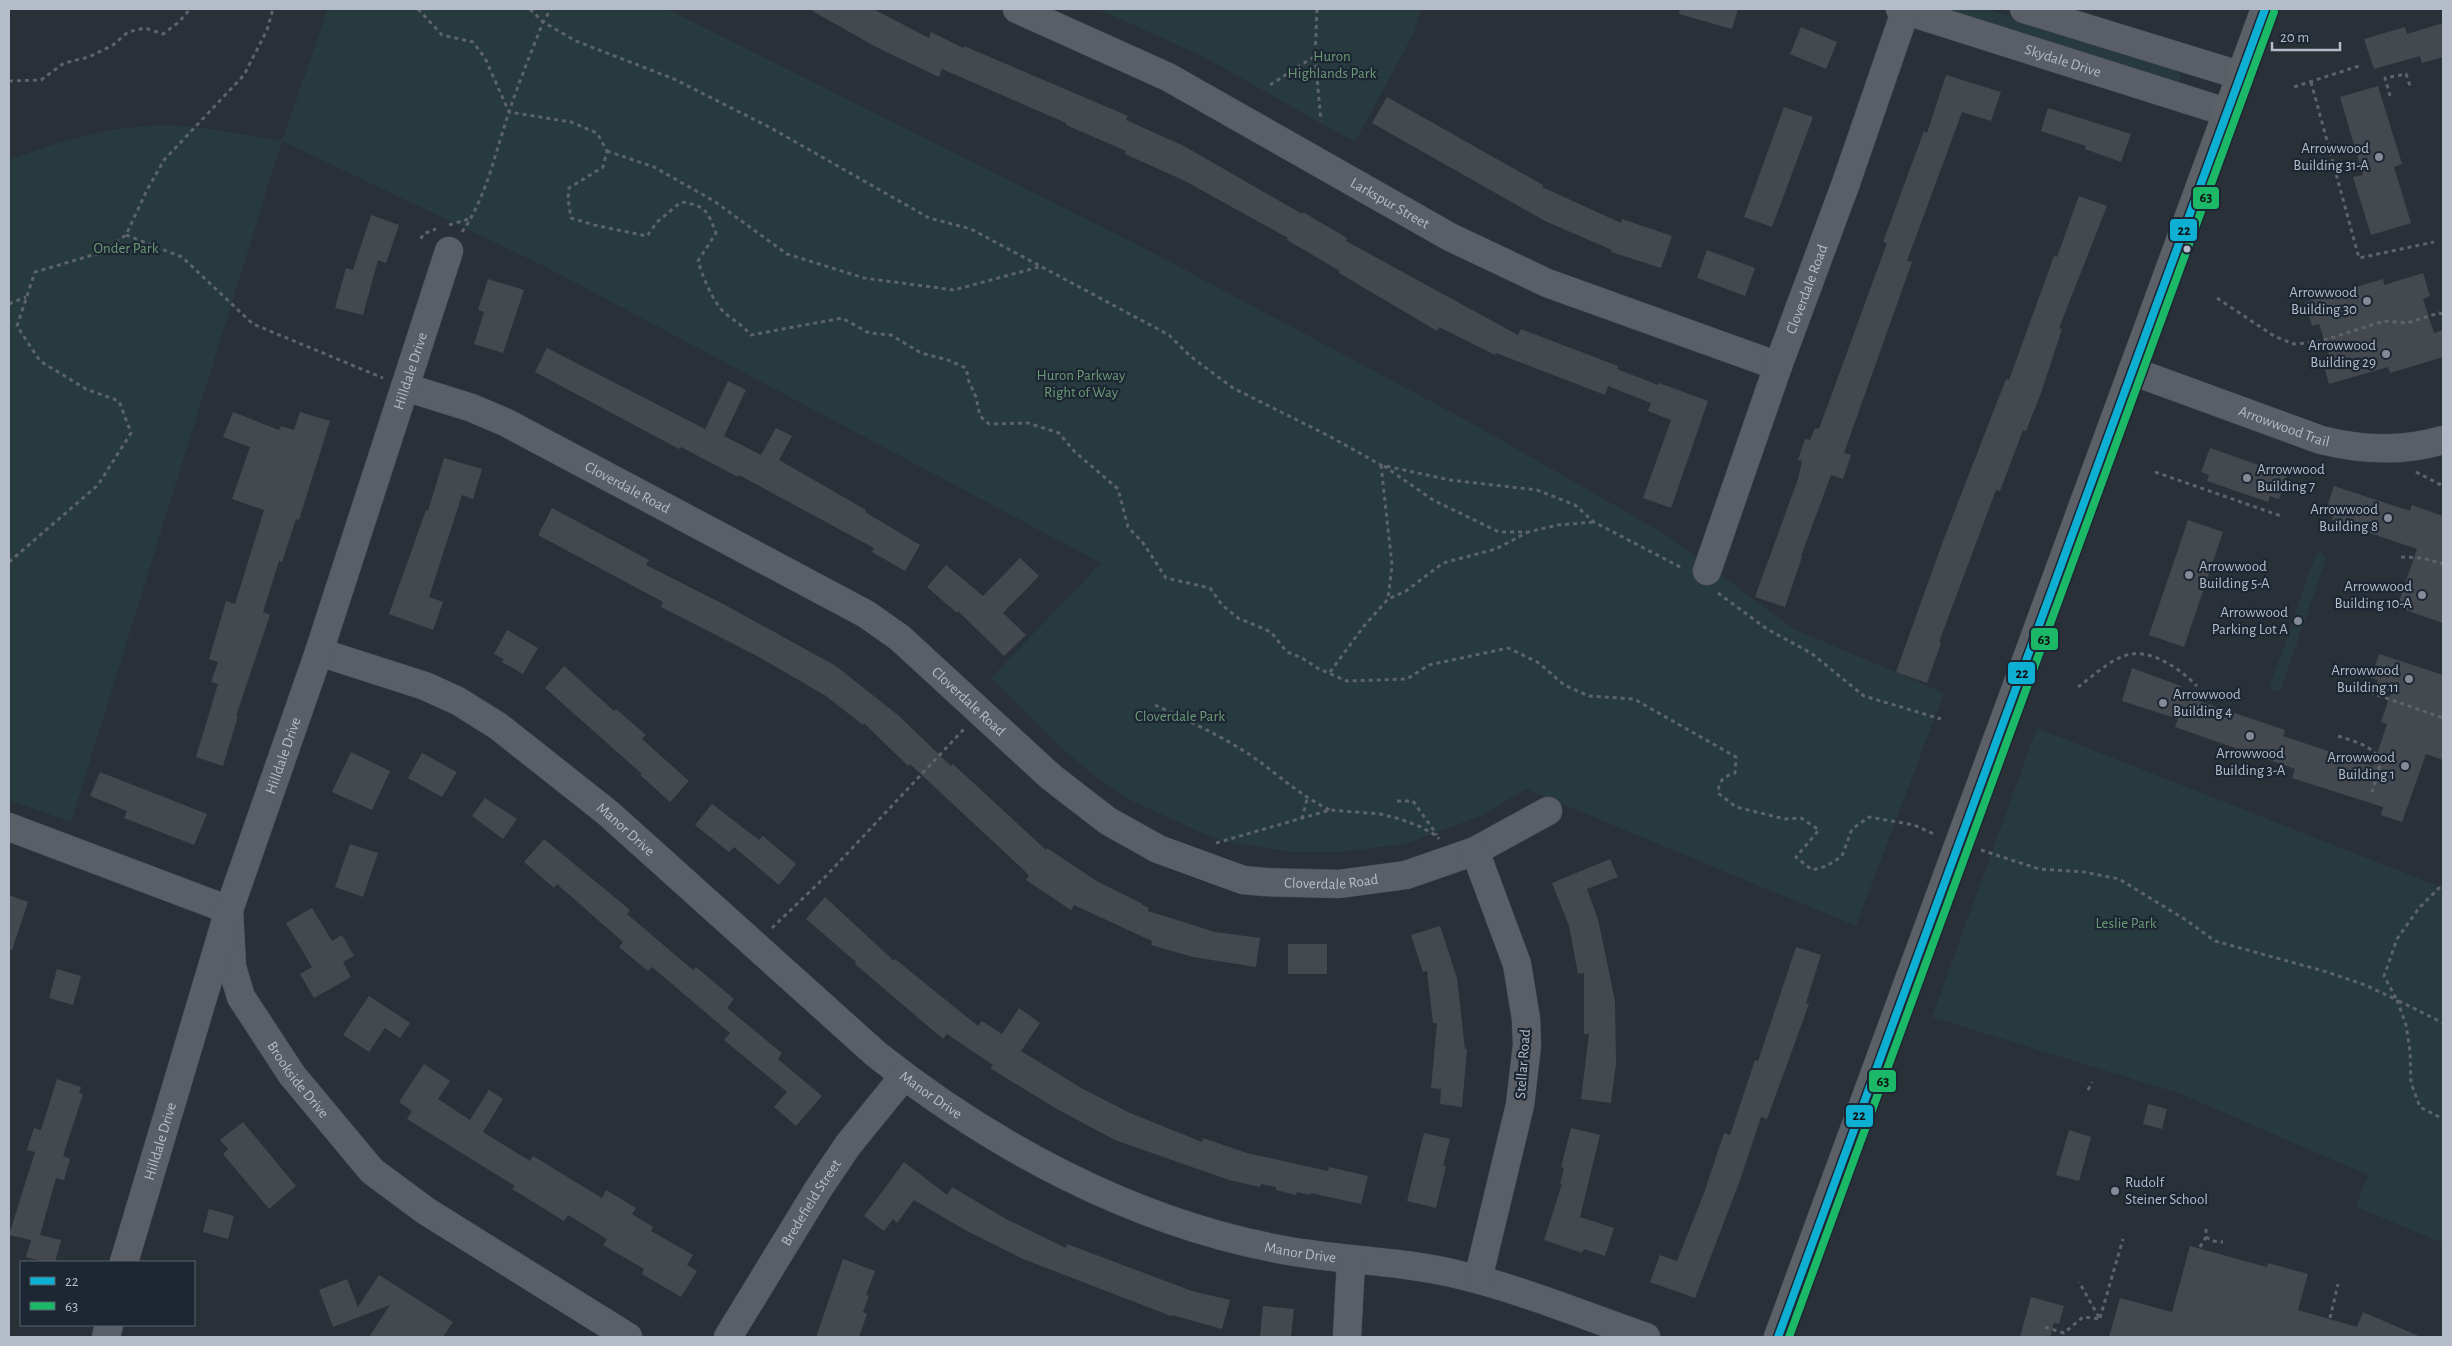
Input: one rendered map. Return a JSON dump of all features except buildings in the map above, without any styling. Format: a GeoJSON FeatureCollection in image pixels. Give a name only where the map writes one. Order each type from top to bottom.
{"type":"FeatureCollection","features":[{"type":"Feature","properties":{"kind":"main road"},"geometry":{"type":"LineString","coordinates":[[1778,1337],[2239,75],[2265,9]]}},
{"type":"Feature","properties":{"kind":"street","name":"Larkspur Street"},"geometry":{"type":"LineString","coordinates":[[1017,9],[1168,77],[1450,237],[1547,283],[1778,366]]}},
{"type":"Feature","properties":{"kind":"street","name":"Cloverdale Road"},"geometry":{"type":"LineString","coordinates":[[1701,576],[1846,183],[1904,9]]}},
{"type":"Feature","properties":{"kind":"street","name":"Skydale Drive"},"geometry":{"type":"LineString","coordinates":[[1904,9],[2226,112]]}},
{"type":"Feature","properties":{"kind":"street"},"geometry":{"type":"LineString","coordinates":[[2024,9],[2239,75]]}},
{"type":"Feature","properties":{"kind":"street","name":"Hilldale Drive"},"geometry":{"type":"LineString","coordinates":[[124,1261],[229,910],[319,652],[449,251]]}},
{"type":"Feature","properties":{"kind":"street","name":"Arrowwood Trail"},"geometry":{"type":"LineString","coordinates":[[2132,371],[2321,440],[2349,447],[2375,449],[2405,447],[2443,440]]}},
{"type":"Feature","properties":{"kind":"street","name":"Cloverdale Road"},"geometry":{"type":"LineString","coordinates":[[405,387],[472,408],[507,423],[866,614],[900,638],[1077,799],[1108,821],[1158,849],[1243,880],[1330,884],[1406,875],[1475,851],[1548,811]]}},
{"type":"Feature","properties":{"kind":"street","name":"Manor Drive"},"geometry":{"type":"LineString","coordinates":[[319,652],[425,686],[458,701],[498,726],[608,813],[754,946],[904,1076],[1018,1151],[1104,1194],[1200,1228],[1276,1249],[1351,1261],[1413,1266],[1478,1279],[1646,1337]]}},
{"type":"Feature","properties":{"kind":"street"},"geometry":{"type":"LineString","coordinates":[[9,827],[229,910]]}},
{"type":"Feature","properties":{"kind":"street","name":"Stellar Road"},"geometry":{"type":"LineString","coordinates":[[1475,851],[1504,923],[1517,964],[1526,1019],[1527,1045],[1520,1105],[1478,1279]]}},
{"type":"Feature","properties":{"kind":"street","name":"Brookside Drive"},"geometry":{"type":"LineString","coordinates":[[229,910],[232,967],[242,998],[292,1075],[372,1171],[426,1211],[628,1337]]}},
{"type":"Feature","properties":{"kind":"street","name":"Bredefield Street"},"geometry":{"type":"LineString","coordinates":[[728,1337],[819,1188],[848,1145],[904,1076]]}},
{"type":"Feature","properties":{"kind":"street"},"geometry":{"type":"LineString","coordinates":[[1347,1337],[1351,1261]]}},
{"type":"Feature","properties":{"kind":"path"},"geometry":{"type":"LineString","coordinates":[[9,81],[41,80],[64,63],[89,57],[113,45],[128,32],[144,28],[163,34],[179,22],[190,9]]}},
{"type":"Feature","properties":{"kind":"path"},"geometry":{"type":"LineString","coordinates":[[9,562],[98,485],[131,433],[119,401],[86,390],[40,361],[17,326],[35,272],[103,252],[126,235],[147,190],[164,160],[244,75],[268,30],[273,9]]}},
{"type":"Feature","properties":{"kind":"path"},"geometry":{"type":"LineString","coordinates":[[418,9],[442,35],[473,42],[485,58],[509,112]]}},
{"type":"Feature","properties":{"kind":"path"},"geometry":{"type":"LineString","coordinates":[[530,9],[543,22],[576,41],[674,80],[771,128],[929,218],[971,229],[1169,335],[1190,356],[1233,388],[1329,436],[1381,465],[1433,500],[1499,532],[1528,532],[1558,525],[1594,522]]}},
{"type":"Feature","properties":{"kind":"path"},"geometry":{"type":"LineString","coordinates":[[449,251],[472,218],[484,190],[509,112],[543,22],[551,9]]}},
{"type":"Feature","properties":{"kind":"path"},"geometry":{"type":"LineString","coordinates":[[1317,9],[1315,56],[1321,121]]}},
{"type":"Feature","properties":{"kind":"path"},"geometry":{"type":"LineString","coordinates":[[1270,85],[1315,56]]}},
{"type":"Feature","properties":{"kind":"path"},"geometry":{"type":"LineString","coordinates":[[2294,87],[2362,65]]}},
{"type":"Feature","properties":{"kind":"path"},"geometry":{"type":"LineString","coordinates":[[2390,96],[2384,78],[2406,74],[2411,89]]}},
{"type":"Feature","properties":{"kind":"path"},"geometry":{"type":"LineString","coordinates":[[2311,82],[2359,258],[2434,242]]}},
{"type":"Feature","properties":{"kind":"path"},"geometry":{"type":"LineString","coordinates":[[509,112],[571,122],[598,133],[607,151],[603,167],[569,188],[568,199],[571,218],[618,231],[647,236],[657,222],[681,202],[698,205],[708,211],[716,233],[698,261],[702,275],[725,313],[738,320],[751,335],[842,318],[870,333],[891,335],[921,353],[948,360],[966,368],[980,416],[989,424],[1028,422],[1059,433],[1074,451],[1118,489],[1128,527],[1143,542],[1166,578],[1210,588],[1222,605],[1238,618],[1271,632],[1287,652],[1319,668],[1348,681],[1407,679],[1429,665],[1508,648],[1539,663],[1564,685],[1589,696],[1634,699],[1736,756],[1735,773],[1723,777],[1718,793],[1736,807],[1785,819],[1801,818],[1819,830],[1796,857],[1812,870],[1826,866],[1842,856],[1852,829],[1868,817],[1914,825],[1946,840],[1959,840],[1996,857],[2039,869],[2084,872],[2119,879],[2186,920],[2214,941],[2327,972],[2365,985],[2443,1023]]}},
{"type":"Feature","properties":{"kind":"path"},"geometry":{"type":"LineString","coordinates":[[607,151],[654,167],[697,192],[787,254],[864,278],[954,290],[1040,267]]}},
{"type":"Feature","properties":{"kind":"path"},"geometry":{"type":"LineString","coordinates":[[126,235],[182,257],[253,324],[405,387]]}},
{"type":"Feature","properties":{"kind":"path"},"geometry":{"type":"LineString","coordinates":[[9,304],[27,296]]}},
{"type":"Feature","properties":{"kind":"path"},"geometry":{"type":"LineString","coordinates":[[2217,298],[2274,336],[2294,344],[2318,342],[2384,322],[2407,323],[2438,313],[2443,308]]}},
{"type":"Feature","properties":{"kind":"path"},"geometry":{"type":"LineString","coordinates":[[2438,313],[2443,314]]}},
{"type":"Feature","properties":{"kind":"path"},"geometry":{"type":"LineString","coordinates":[[1381,465],[1450,480],[1537,490],[1574,505],[1594,522],[1701,576],[1767,629],[1811,653],[1864,696],[1941,719]]}},
{"type":"Feature","properties":{"kind":"path"},"geometry":{"type":"LineString","coordinates":[[1381,465],[1392,566],[1392,580],[1388,599]]}},
{"type":"Feature","properties":{"kind":"path"},"geometry":{"type":"LineString","coordinates":[[2409,468],[2443,486]]}},
{"type":"Feature","properties":{"kind":"path"},"geometry":{"type":"LineString","coordinates":[[2155,472],[2281,516]]}},
{"type":"Feature","properties":{"kind":"path"},"geometry":{"type":"LineString","coordinates":[[1330,672],[1364,626],[1388,599],[1406,590],[1443,563],[1496,549],[1528,532]]}},
{"type":"Feature","properties":{"kind":"path"},"geometry":{"type":"LineString","coordinates":[[2401,557],[2423,558],[2443,564]]}},
{"type":"Feature","properties":{"kind":"path"},"geometry":{"type":"LineString","coordinates":[[2078,687],[2113,661],[2133,654],[2151,657],[2168,663],[2186,675],[2197,686]]}},
{"type":"Feature","properties":{"kind":"path"},"geometry":{"type":"LineString","coordinates":[[2355,687],[2443,718]]}},
{"type":"Feature","properties":{"kind":"path"},"geometry":{"type":"LineString","coordinates":[[1155,705],[1209,731],[1248,753],[1307,799],[1330,810],[1380,814],[1421,827],[1437,836]]}},
{"type":"Feature","properties":{"kind":"path"},"geometry":{"type":"LineString","coordinates":[[754,946],[826,876],[968,725]]}},
{"type":"Feature","properties":{"kind":"path"},"geometry":{"type":"LineString","coordinates":[[2338,736],[2367,746],[2378,755],[2382,762],[2372,792]]}},
{"type":"Feature","properties":{"kind":"path"},"geometry":{"type":"LineString","coordinates":[[1302,819],[1307,799]]}},
{"type":"Feature","properties":{"kind":"path"},"geometry":{"type":"LineString","coordinates":[[1397,801],[1413,802],[1441,844]]}},
{"type":"Feature","properties":{"kind":"path"},"geometry":{"type":"LineString","coordinates":[[1210,844],[1330,810]]}},
{"type":"Feature","properties":{"kind":"path"},"geometry":{"type":"LineString","coordinates":[[2440,887],[2420,908],[2397,939],[2384,976],[2397,1000],[2406,1025],[2410,1051],[2411,1084],[2420,1107],[2443,1119]]}},
{"type":"Feature","properties":{"kind":"path"},"geometry":{"type":"LineString","coordinates":[[2088,1090],[2092,1082]]}},
{"type":"Feature","properties":{"kind":"path"},"geometry":{"type":"LineString","coordinates":[[2200,1247],[2206,1237],[2206,1226]]}},
{"type":"Feature","properties":{"kind":"path"},"geometry":{"type":"LineString","coordinates":[[2206,1237],[2212,1241],[2223,1242]]}},
{"type":"Feature","properties":{"kind":"path"},"geometry":{"type":"LineString","coordinates":[[2100,1319],[2123,1239]]}},
{"type":"Feature","properties":{"kind":"path"},"geometry":{"type":"LineString","coordinates":[[2079,1282],[2100,1319]]}},
{"type":"Feature","properties":{"kind":"path"},"geometry":{"type":"LineString","coordinates":[[2330,1318],[2338,1284]]}},
{"type":"Feature","properties":{"kind":"path"},"geometry":{"type":"LineString","coordinates":[[2045,1327],[2064,1333],[2083,1317],[2100,1319]]}},
{"type":"Feature","properties":{"kind":"green space","name":"Huron Parkway Right of Way"},"geometry":{"type":"Polygon","coordinates":[[[328,9],[667,9],[1144,248],[1477,426],[1668,536],[1794,629],[1944,693],[1856,926],[1526,789],[1481,816],[1404,844],[1340,852],[1291,852],[1220,841],[1128,799],[1090,772],[1060,747],[991,678],[1101,563],[544,266],[282,141],[328,9]]]}},
{"type":"Feature","properties":{"kind":"green space","name":"Huron Highlands Park"},"geometry":{"type":"Polygon","coordinates":[[[1098,9],[1421,9],[1414,33],[1355,142],[1202,56],[1098,9]]]}},
{"type":"Feature","properties":{"kind":"green space"},"geometry":{"type":"Polygon","coordinates":[[[1944,9],[1987,9],[2170,66],[2180,73],[2181,78],[2177,83],[1944,9]]]}},
{"type":"Feature","properties":{"kind":"green space","name":"Onder Park"},"geometry":{"type":"Polygon","coordinates":[[[158,125],[218,130],[282,141],[71,822],[9,800],[9,160],[71,139],[114,130],[158,125]]]}},
{"type":"Feature","properties":{"kind":"green space"},"geometry":{"type":"Polygon","coordinates":[[[2322,552],[2326,558],[2281,690],[2273,691],[2270,686],[2316,554],[2322,552]]]}},
{"type":"Feature","properties":{"kind":"green space","name":"Leslie Park"},"geometry":{"type":"Polygon","coordinates":[[[2037,728],[2443,888],[2443,1243],[2356,1207],[2368,1175],[2181,1094],[1932,1017],[2037,728]]]}},
{"type":"Feature","properties":{"kind":"transit line","name":"22"},"geometry":{"type":"LineString","coordinates":[[1778,1337],[2265,9]]}},
{"type":"Feature","properties":{"kind":"transit line","name":"63"},"geometry":{"type":"LineString","coordinates":[[1789,1337],[2274,12]]}},
{"type":"Feature","properties":{"kind":"place","name":"Arrowwood Building 31-A"},"geometry":{"type":"Point","coordinates":[2379,157]}},
{"type":"Feature","properties":{"kind":"place","name":"Arrowwood Building 30"},"geometry":{"type":"Point","coordinates":[2367,301]}},
{"type":"Feature","properties":{"kind":"place","name":"Arrowwood Building 29"},"geometry":{"type":"Point","coordinates":[2386,354]}},
{"type":"Feature","properties":{"kind":"place","name":"Arrowwood Building 7"},"geometry":{"type":"Point","coordinates":[2247,478]}},
{"type":"Feature","properties":{"kind":"place","name":"Arrowwood Building 8"},"geometry":{"type":"Point","coordinates":[2388,518]}},
{"type":"Feature","properties":{"kind":"place","name":"Arrowwood Building 5-A"},"geometry":{"type":"Point","coordinates":[2189,575]}},
{"type":"Feature","properties":{"kind":"place","name":"Arrowwood Building 10-A"},"geometry":{"type":"Point","coordinates":[2422,595]}},
{"type":"Feature","properties":{"kind":"place","name":"Arrowwood Parking Lot A"},"geometry":{"type":"Point","coordinates":[2298,621]}},
{"type":"Feature","properties":{"kind":"place","name":"Arrowwood Building 11"},"geometry":{"type":"Point","coordinates":[2409,679]}},
{"type":"Feature","properties":{"kind":"place","name":"Arrowwood Building 4"},"geometry":{"type":"Point","coordinates":[2163,703]}},
{"type":"Feature","properties":{"kind":"place","name":"Arrowwood Building 3-A"},"geometry":{"type":"Point","coordinates":[2250,736]}},
{"type":"Feature","properties":{"kind":"place","name":"Arrowwood Building 1"},"geometry":{"type":"Point","coordinates":[2405,766]}},
{"type":"Feature","properties":{"kind":"place","name":"Rudolf Steiner School"},"geometry":{"type":"Point","coordinates":[2115,1191]}},
{"type":"Feature","properties":{"kind":"park label","name":"Cloverdale Park"},"geometry":{"type":"Point","coordinates":[1180,716]}}]}
